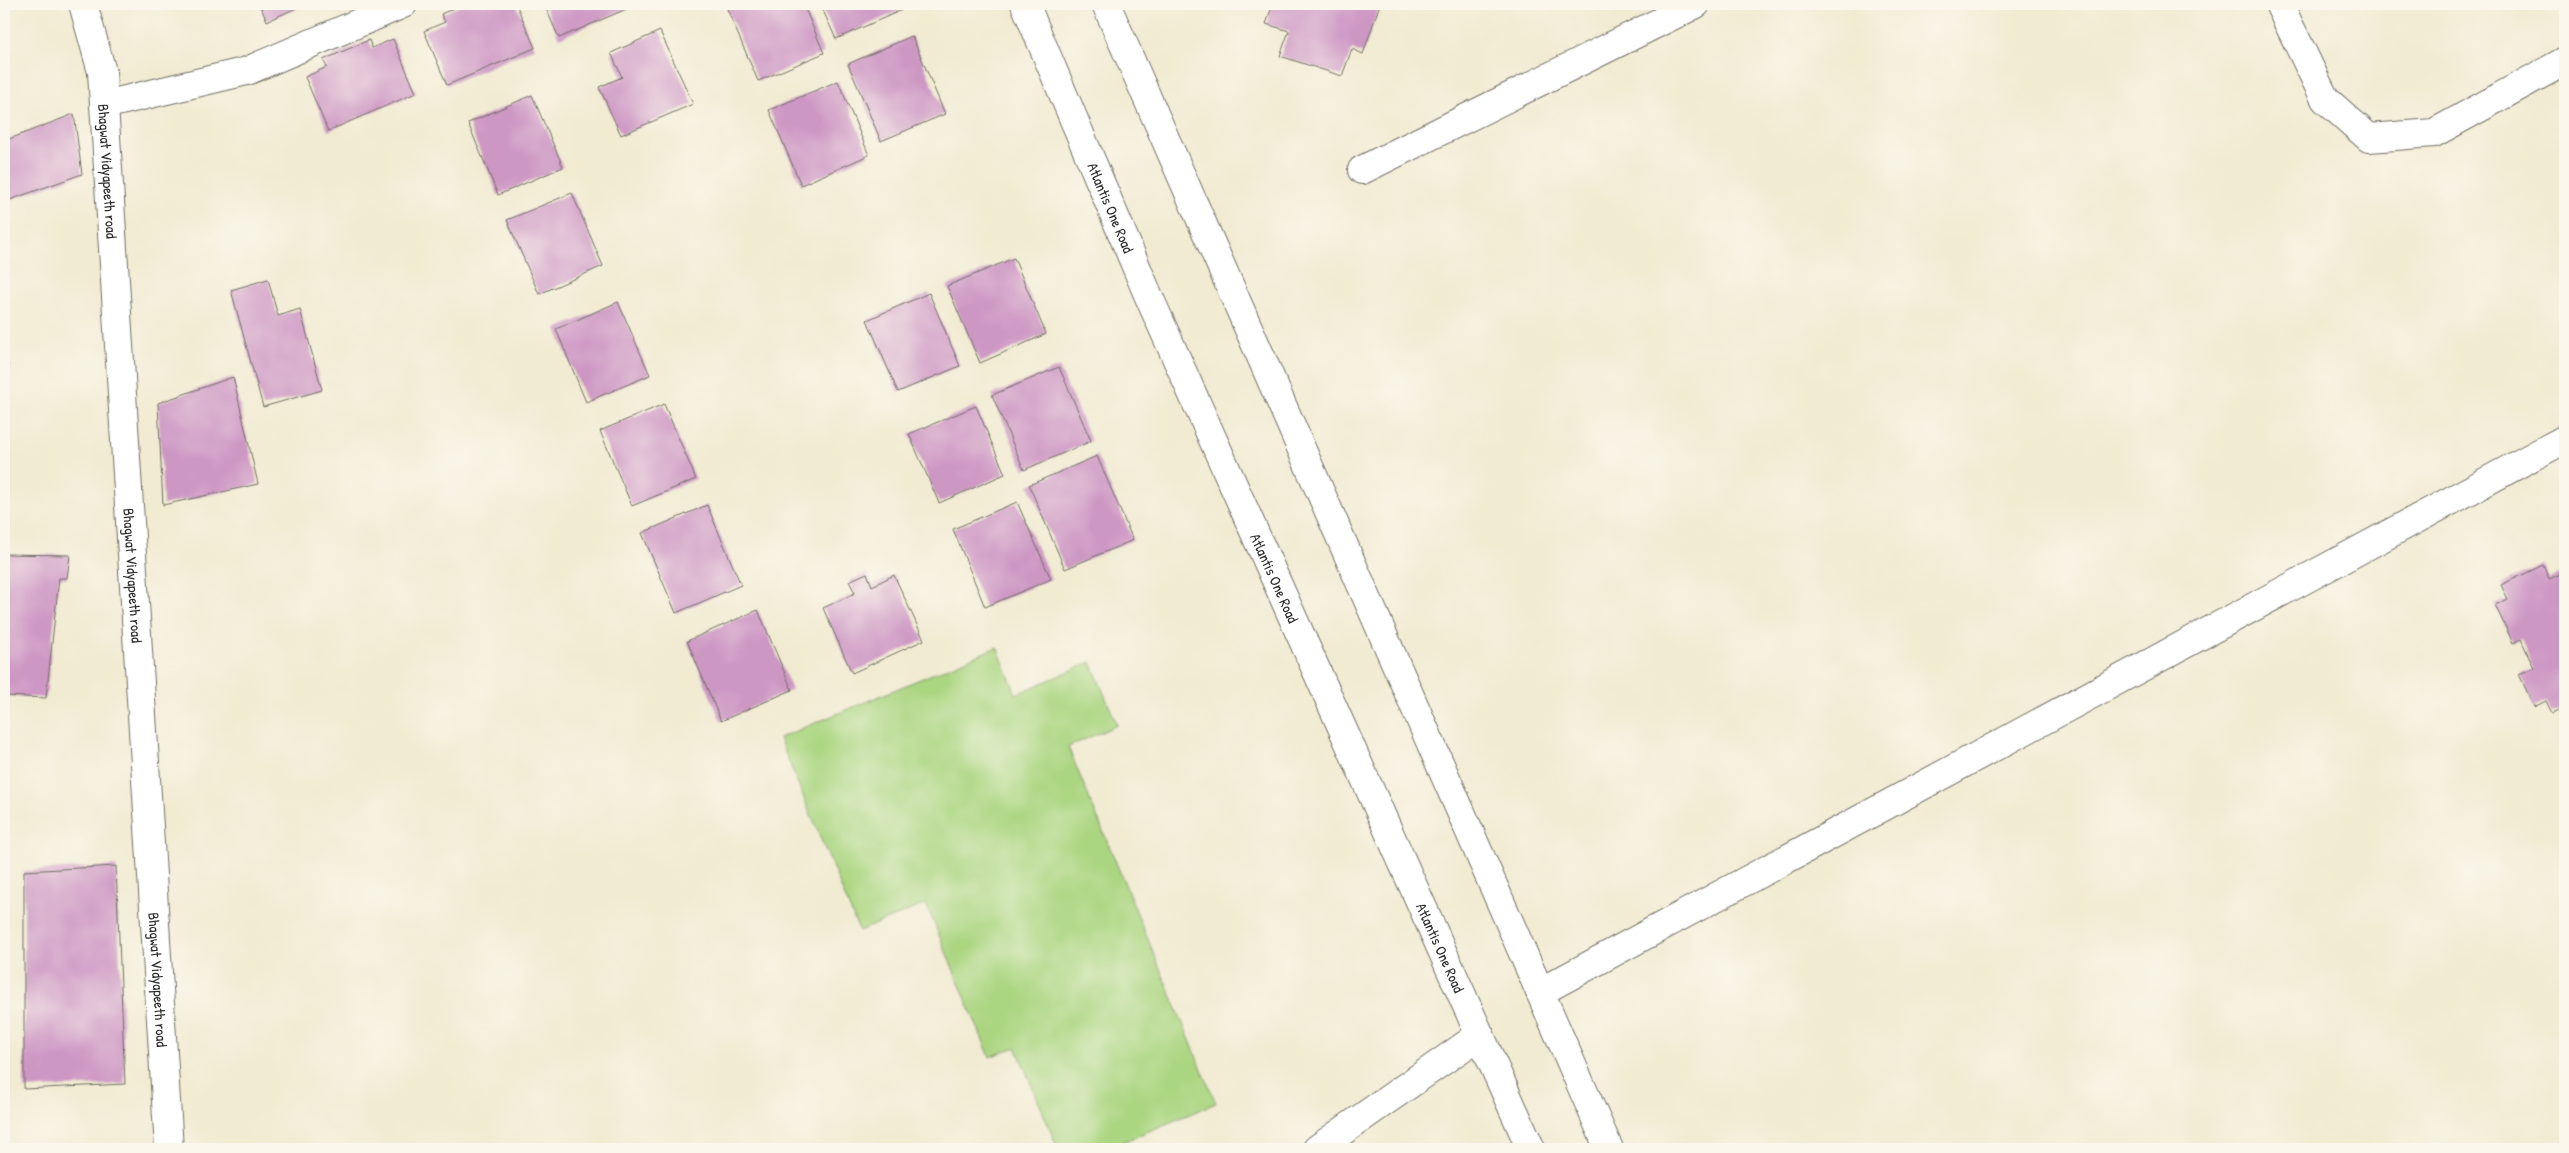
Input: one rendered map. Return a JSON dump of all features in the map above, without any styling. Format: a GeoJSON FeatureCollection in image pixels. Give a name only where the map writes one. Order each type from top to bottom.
{"type":"FeatureCollection","features":[{"type":"Feature","properties":{"kind":"street","name":"Bhagwat Vidyapeeth road"},"geometry":{"type":"LineString","coordinates":[[83,4],[102,72],[169,1149]]}},
{"type":"Feature","properties":{"kind":"street"},"geometry":{"type":"LineString","coordinates":[[104,105],[247,71],[403,4]]}},
{"type":"Feature","properties":{"kind":"street","name":"Atlantis One Road"},"geometry":{"type":"LineString","coordinates":[[1025,4],[1149,297],[1531,1149]]}},
{"type":"Feature","properties":{"kind":"street"},"geometry":{"type":"LineString","coordinates":[[1106,4],[1609,1149]]}},
{"type":"Feature","properties":{"kind":"street"},"geometry":{"type":"LineString","coordinates":[[1362,170],[1696,4]]}},
{"type":"Feature","properties":{"kind":"street"},"geometry":{"type":"LineString","coordinates":[[2279,4],[2326,99],[2370,138],[2434,133],[2565,62]]}},
{"type":"Feature","properties":{"kind":"street"},"geometry":{"type":"LineString","coordinates":[[1540,992],[2565,439]]}},
{"type":"Feature","properties":{"kind":"street"},"geometry":{"type":"LineString","coordinates":[[1317,1149],[1480,1036]]}},
{"type":"Feature","properties":{"kind":"green space"},"geometry":{"type":"Polygon","coordinates":[[[997,647],[1016,694],[1091,662],[1117,725],[1068,747],[1216,1103],[1106,1149],[1058,1149],[1016,1047],[990,1057],[926,904],[859,931],[779,738],[997,647]]]}},
{"type":"Feature","properties":{"kind":"building"},"geometry":{"type":"Polygon","coordinates":[[[259,4],[306,4],[267,21],[259,4]]]}},
{"type":"Feature","properties":{"kind":"building"},"geometry":{"type":"Polygon","coordinates":[[[464,4],[516,4],[535,48],[447,85],[424,31],[445,22],[441,14],[464,4]]]}},
{"type":"Feature","properties":{"kind":"building"},"geometry":{"type":"Polygon","coordinates":[[[544,4],[638,4],[559,38],[544,4]]]}},
{"type":"Feature","properties":{"kind":"building"},"geometry":{"type":"Polygon","coordinates":[[[725,4],[803,4],[824,53],[758,81],[725,4]]]}},
{"type":"Feature","properties":{"kind":"building"},"geometry":{"type":"Polygon","coordinates":[[[820,4],[900,4],[902,10],[836,39],[820,4]]]}},
{"type":"Feature","properties":{"kind":"building"},"geometry":{"type":"Polygon","coordinates":[[[1273,4],[1380,4],[1363,54],[1352,49],[1342,76],[1280,56],[1289,31],[1266,24],[1273,4]]]}},
{"type":"Feature","properties":{"kind":"building"},"geometry":{"type":"Polygon","coordinates":[[[660,31],[693,104],[621,135],[599,87],[622,77],[611,53],[660,31]]]}},
{"type":"Feature","properties":{"kind":"building"},"geometry":{"type":"Polygon","coordinates":[[[912,36],[945,114],[881,141],[848,64],[912,36]]]}},
{"type":"Feature","properties":{"kind":"building"},"geometry":{"type":"Polygon","coordinates":[[[393,39],[416,93],[328,131],[305,77],[327,67],[323,60],[369,40],[372,48],[393,39]]]}},
{"type":"Feature","properties":{"kind":"building"},"geometry":{"type":"Polygon","coordinates":[[[838,81],[869,155],[801,185],[769,110],[838,81]]]}},
{"type":"Feature","properties":{"kind":"building"},"geometry":{"type":"Polygon","coordinates":[[[532,95],[563,167],[498,195],[468,123],[532,95]]]}},
{"type":"Feature","properties":{"kind":"building"},"geometry":{"type":"Polygon","coordinates":[[[74,114],[82,174],[4,202],[4,141],[74,114]]]}},
{"type":"Feature","properties":{"kind":"building"},"geometry":{"type":"Polygon","coordinates":[[[572,193],[603,266],[539,294],[507,220],[572,193]]]}},
{"type":"Feature","properties":{"kind":"building"},"geometry":{"type":"Polygon","coordinates":[[[1014,258],[1046,334],[980,363],[947,286],[1014,258]]]}},
{"type":"Feature","properties":{"kind":"building"},"geometry":{"type":"Polygon","coordinates":[[[268,279],[278,316],[300,309],[322,390],[263,407],[231,290],[268,279]]]}},
{"type":"Feature","properties":{"kind":"building"},"geometry":{"type":"Polygon","coordinates":[[[929,293],[960,366],[898,392],[867,320],[929,293]]]}},
{"type":"Feature","properties":{"kind":"building"},"geometry":{"type":"Polygon","coordinates":[[[618,302],[650,375],[586,402],[556,329],[618,302]]]}},
{"type":"Feature","properties":{"kind":"building"},"geometry":{"type":"Polygon","coordinates":[[[4,364],[8,364],[5,395],[4,395],[4,364]]]}},
{"type":"Feature","properties":{"kind":"building"},"geometry":{"type":"Polygon","coordinates":[[[1059,367],[1091,441],[1024,470],[992,395],[1059,367]]]}},
{"type":"Feature","properties":{"kind":"building"},"geometry":{"type":"Polygon","coordinates":[[[233,377],[258,484],[163,505],[158,403],[233,377]]]}},
{"type":"Feature","properties":{"kind":"building"},"geometry":{"type":"Polygon","coordinates":[[[664,404],[696,479],[632,506],[600,431],[664,404]]]}},
{"type":"Feature","properties":{"kind":"building"},"geometry":{"type":"Polygon","coordinates":[[[976,406],[1005,474],[939,503],[909,434],[976,406]]]}},
{"type":"Feature","properties":{"kind":"building"},"geometry":{"type":"Polygon","coordinates":[[[1097,456],[1133,540],[1065,569],[1029,485],[1097,456]]]}},
{"type":"Feature","properties":{"kind":"building"},"geometry":{"type":"Polygon","coordinates":[[[1017,502],[1051,579],[985,607],[953,529],[1017,502]]]}},
{"type":"Feature","properties":{"kind":"building"},"geometry":{"type":"Polygon","coordinates":[[[707,505],[741,585],[676,613],[642,533],[707,505]]]}},
{"type":"Feature","properties":{"kind":"building"},"geometry":{"type":"Polygon","coordinates":[[[4,554],[70,555],[67,578],[59,578],[46,698],[4,696],[4,554]]]}},
{"type":"Feature","properties":{"kind":"building"},"geometry":{"type":"Polygon","coordinates":[[[2543,565],[2549,579],[2565,572],[2565,707],[2552,713],[2546,701],[2534,707],[2519,674],[2534,668],[2521,639],[2513,643],[2495,605],[2508,599],[2501,585],[2543,565]]]}},
{"type":"Feature","properties":{"kind":"building"},"geometry":{"type":"Polygon","coordinates":[[[867,573],[872,586],[894,575],[924,640],[852,673],[823,608],[855,593],[849,581],[867,573]]]}},
{"type":"Feature","properties":{"kind":"building"},"geometry":{"type":"Polygon","coordinates":[[[758,610],[792,690],[721,721],[687,641],[758,610]]]}},
{"type":"Feature","properties":{"kind":"building"},"geometry":{"type":"Polygon","coordinates":[[[116,866],[125,1084],[24,1089],[24,871],[116,866]]]}}]}
